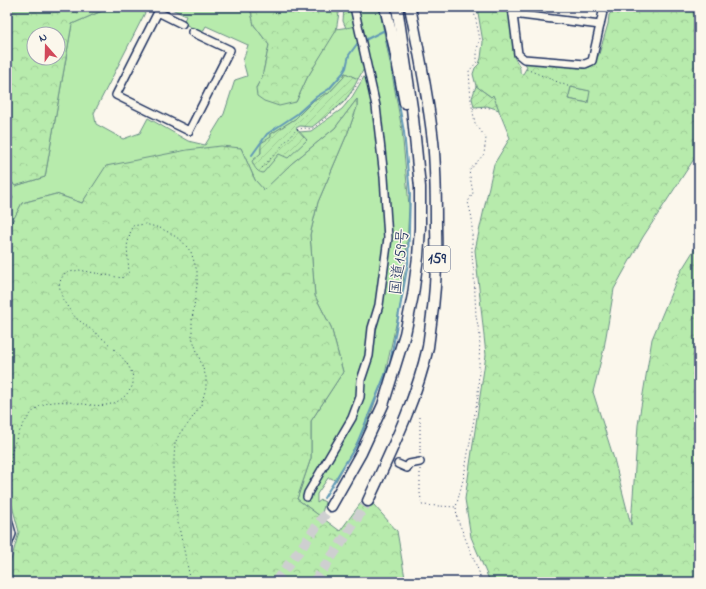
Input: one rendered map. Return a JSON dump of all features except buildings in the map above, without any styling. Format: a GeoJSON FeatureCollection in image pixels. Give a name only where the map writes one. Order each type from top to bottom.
{"type":"FeatureCollection","features":[{"type":"Feature","properties":{"kind":"highway","name":"159"},"geometry":{"type":"LineString","coordinates":[[385,7],[394,45],[420,187]]}},
{"type":"Feature","properties":{"kind":"highway","name":"国道159号"},"geometry":{"type":"LineString","coordinates":[[331,506],[361,453],[383,404],[405,334],[413,295],[420,228],[420,187],[412,108],[397,7]]}},
{"type":"Feature","properties":{"kind":"highway","name":"国道159号"},"geometry":{"type":"LineString","coordinates":[[368,502],[399,435],[416,390],[428,346],[434,300],[437,240],[436,181],[433,142],[417,39],[410,7]]}},
{"type":"Feature","properties":{"kind":"highway","name":"159"},"geometry":{"type":"LineString","coordinates":[[417,7],[422,40],[428,112]]}},
{"type":"Feature","properties":{"kind":"street"},"geometry":{"type":"LineString","coordinates":[[307,497],[352,418],[359,402],[361,380],[369,356],[372,328],[379,305],[388,238],[384,177],[376,106],[354,7]]}},
{"type":"Feature","properties":{"kind":"street"},"geometry":{"type":"LineString","coordinates":[[600,25],[512,10],[518,54],[524,59],[585,64],[592,61],[600,25],[604,7]]}},
{"type":"Feature","properties":{"kind":"street"},"geometry":{"type":"LineString","coordinates":[[182,24],[158,12],[116,95],[189,132],[230,50],[192,32]]}},
{"type":"Feature","properties":{"kind":"street"},"geometry":{"type":"LineString","coordinates":[[398,464],[407,468],[410,464],[420,462]]}},
{"type":"Feature","properties":{"kind":"street"},"geometry":{"type":"LineString","coordinates":[[7,547],[12,534],[8,518]]}},
{"type":"Feature","properties":{"kind":"path"},"geometry":{"type":"LineString","coordinates":[[473,7],[480,39],[477,49],[477,62],[469,71],[471,101],[475,123],[486,138],[484,154],[469,171],[473,193],[468,202],[472,218],[472,255],[476,316],[480,336],[478,396],[464,476],[456,507],[457,518],[483,582]]}},
{"type":"Feature","properties":{"kind":"path"},"geometry":{"type":"LineString","coordinates":[[262,168],[296,130],[304,128],[311,129],[345,102],[356,87],[367,65]]}},
{"type":"Feature","properties":{"kind":"path"},"geometry":{"type":"LineString","coordinates":[[526,69],[570,87]]}},
{"type":"Feature","properties":{"kind":"path"},"geometry":{"type":"LineString","coordinates":[[472,109],[484,107],[490,108]]}},
{"type":"Feature","properties":{"kind":"path"},"geometry":{"type":"LineString","coordinates":[[8,518],[11,517],[10,457],[16,439],[26,419],[38,407],[52,402],[73,402],[103,406],[113,404],[132,389],[132,373],[127,363],[116,351],[76,318],[71,312],[63,300],[59,285],[61,279],[65,273],[79,270],[122,278],[129,272],[127,246],[132,226],[145,224],[160,228],[182,241],[192,252],[198,270],[192,320],[192,337],[206,377],[206,388],[201,405],[180,433],[176,443],[174,458],[174,491],[178,523],[191,582]]}},
{"type":"Feature","properties":{"kind":"path"},"geometry":{"type":"LineString","coordinates":[[420,417],[420,493],[422,506],[456,507]]}},
{"type":"Feature","properties":{"kind":"green space"},"geometry":{"type":"Polygon","coordinates":[[[7,7],[111,7],[72,24],[66,58],[66,26],[26,26],[26,66],[65,66],[45,177],[15,186],[7,175],[7,7]]]}},
{"type":"Feature","properties":{"kind":"green space"},"geometry":{"type":"Polygon","coordinates":[[[111,7],[148,7],[94,113],[96,124],[123,139],[140,133],[148,118],[188,141],[205,145],[224,114],[235,80],[247,76],[243,61],[248,45],[206,26],[202,33],[183,23],[186,16],[168,7],[250,7],[254,25],[269,45],[262,77],[256,88],[296,102],[307,78],[336,29],[356,26],[365,67],[358,79],[345,73],[343,78],[328,94],[326,93],[317,100],[314,100],[295,119],[271,134],[271,137],[261,148],[261,153],[279,154],[307,140],[299,132],[311,131],[342,109],[352,97],[367,72],[373,103],[380,161],[385,224],[382,268],[376,307],[357,403],[310,495],[334,456],[357,411],[374,335],[387,256],[386,166],[357,7],[379,7],[402,130],[409,206],[407,246],[401,302],[385,374],[368,422],[336,481],[328,478],[317,494],[317,503],[321,500],[325,502],[321,517],[297,499],[311,458],[311,421],[343,372],[331,327],[315,296],[310,235],[318,202],[348,132],[357,107],[357,99],[335,128],[291,164],[264,191],[255,180],[241,148],[107,166],[82,203],[56,194],[22,203],[11,225],[7,227],[7,204],[10,203],[13,198],[7,186],[7,175],[15,186],[45,177],[65,66],[66,66],[72,24],[111,7]]]}},
{"type":"Feature","properties":{"kind":"green space"},"geometry":{"type":"Polygon","coordinates":[[[250,7],[340,7],[336,31],[307,78],[296,102],[279,106],[264,101],[257,96],[256,88],[262,77],[269,45],[254,25],[250,7]]]}},
{"type":"Feature","properties":{"kind":"green space"},"geometry":{"type":"Polygon","coordinates":[[[344,7],[352,7],[356,26],[346,28],[343,21],[344,7]]]}},
{"type":"Feature","properties":{"kind":"green space"},"geometry":{"type":"Polygon","coordinates":[[[477,7],[509,7],[514,57],[519,66],[520,73],[523,74],[527,67],[525,63],[527,61],[587,68],[592,66],[599,54],[612,7],[699,7],[699,155],[694,159],[643,237],[614,289],[604,348],[593,392],[614,459],[631,525],[638,425],[652,339],[679,274],[699,242],[699,582],[490,582],[471,537],[465,499],[486,355],[475,250],[494,164],[510,138],[493,96],[491,97],[476,86],[473,74],[481,58],[483,42],[477,7]],[[571,87],[568,99],[588,103],[590,91],[571,87]]]}},
{"type":"Feature","properties":{"kind":"green space"},"geometry":{"type":"Polygon","coordinates":[[[345,73],[358,79],[352,91],[343,103],[312,127],[300,126],[296,128],[307,140],[288,158],[279,154],[263,173],[257,170],[252,161],[261,153],[261,143],[271,137],[271,134],[295,119],[314,100],[328,94],[343,78],[345,73]]]}},
{"type":"Feature","properties":{"kind":"green space"},"geometry":{"type":"Polygon","coordinates":[[[476,86],[491,97],[493,95],[499,110],[487,106],[474,107],[472,98],[476,86]]]}},
{"type":"Feature","properties":{"kind":"green space"},"geometry":{"type":"Polygon","coordinates":[[[571,87],[591,91],[588,103],[568,99],[571,87]]]}},
{"type":"Feature","properties":{"kind":"green space"},"geometry":{"type":"Polygon","coordinates":[[[357,99],[357,107],[348,132],[318,202],[310,235],[315,296],[331,327],[343,372],[311,421],[311,458],[297,499],[340,531],[366,496],[397,531],[405,578],[401,582],[7,582],[7,568],[11,560],[19,532],[7,487],[7,227],[11,224],[22,203],[56,194],[82,203],[106,166],[187,150],[221,146],[241,148],[255,180],[264,190],[291,164],[335,128],[357,99]]]}},
{"type":"Feature","properties":{"kind":"waterway"},"geometry":{"type":"LineString","coordinates":[[324,498],[356,446],[390,363],[408,263],[410,194],[404,132],[380,7]]}},
{"type":"Feature","properties":{"kind":"waterway"},"geometry":{"type":"LineString","coordinates":[[252,155],[267,134],[297,114],[316,97],[329,89],[343,73],[346,68],[349,55],[357,44],[385,30]]}},
{"type":"Feature","properties":{"kind":"tunnel"},"geometry":{"type":"LineString","coordinates":[[314,582],[368,501]]}},
{"type":"Feature","properties":{"kind":"tunnel"},"geometry":{"type":"LineString","coordinates":[[275,582],[331,506]]}}]}
